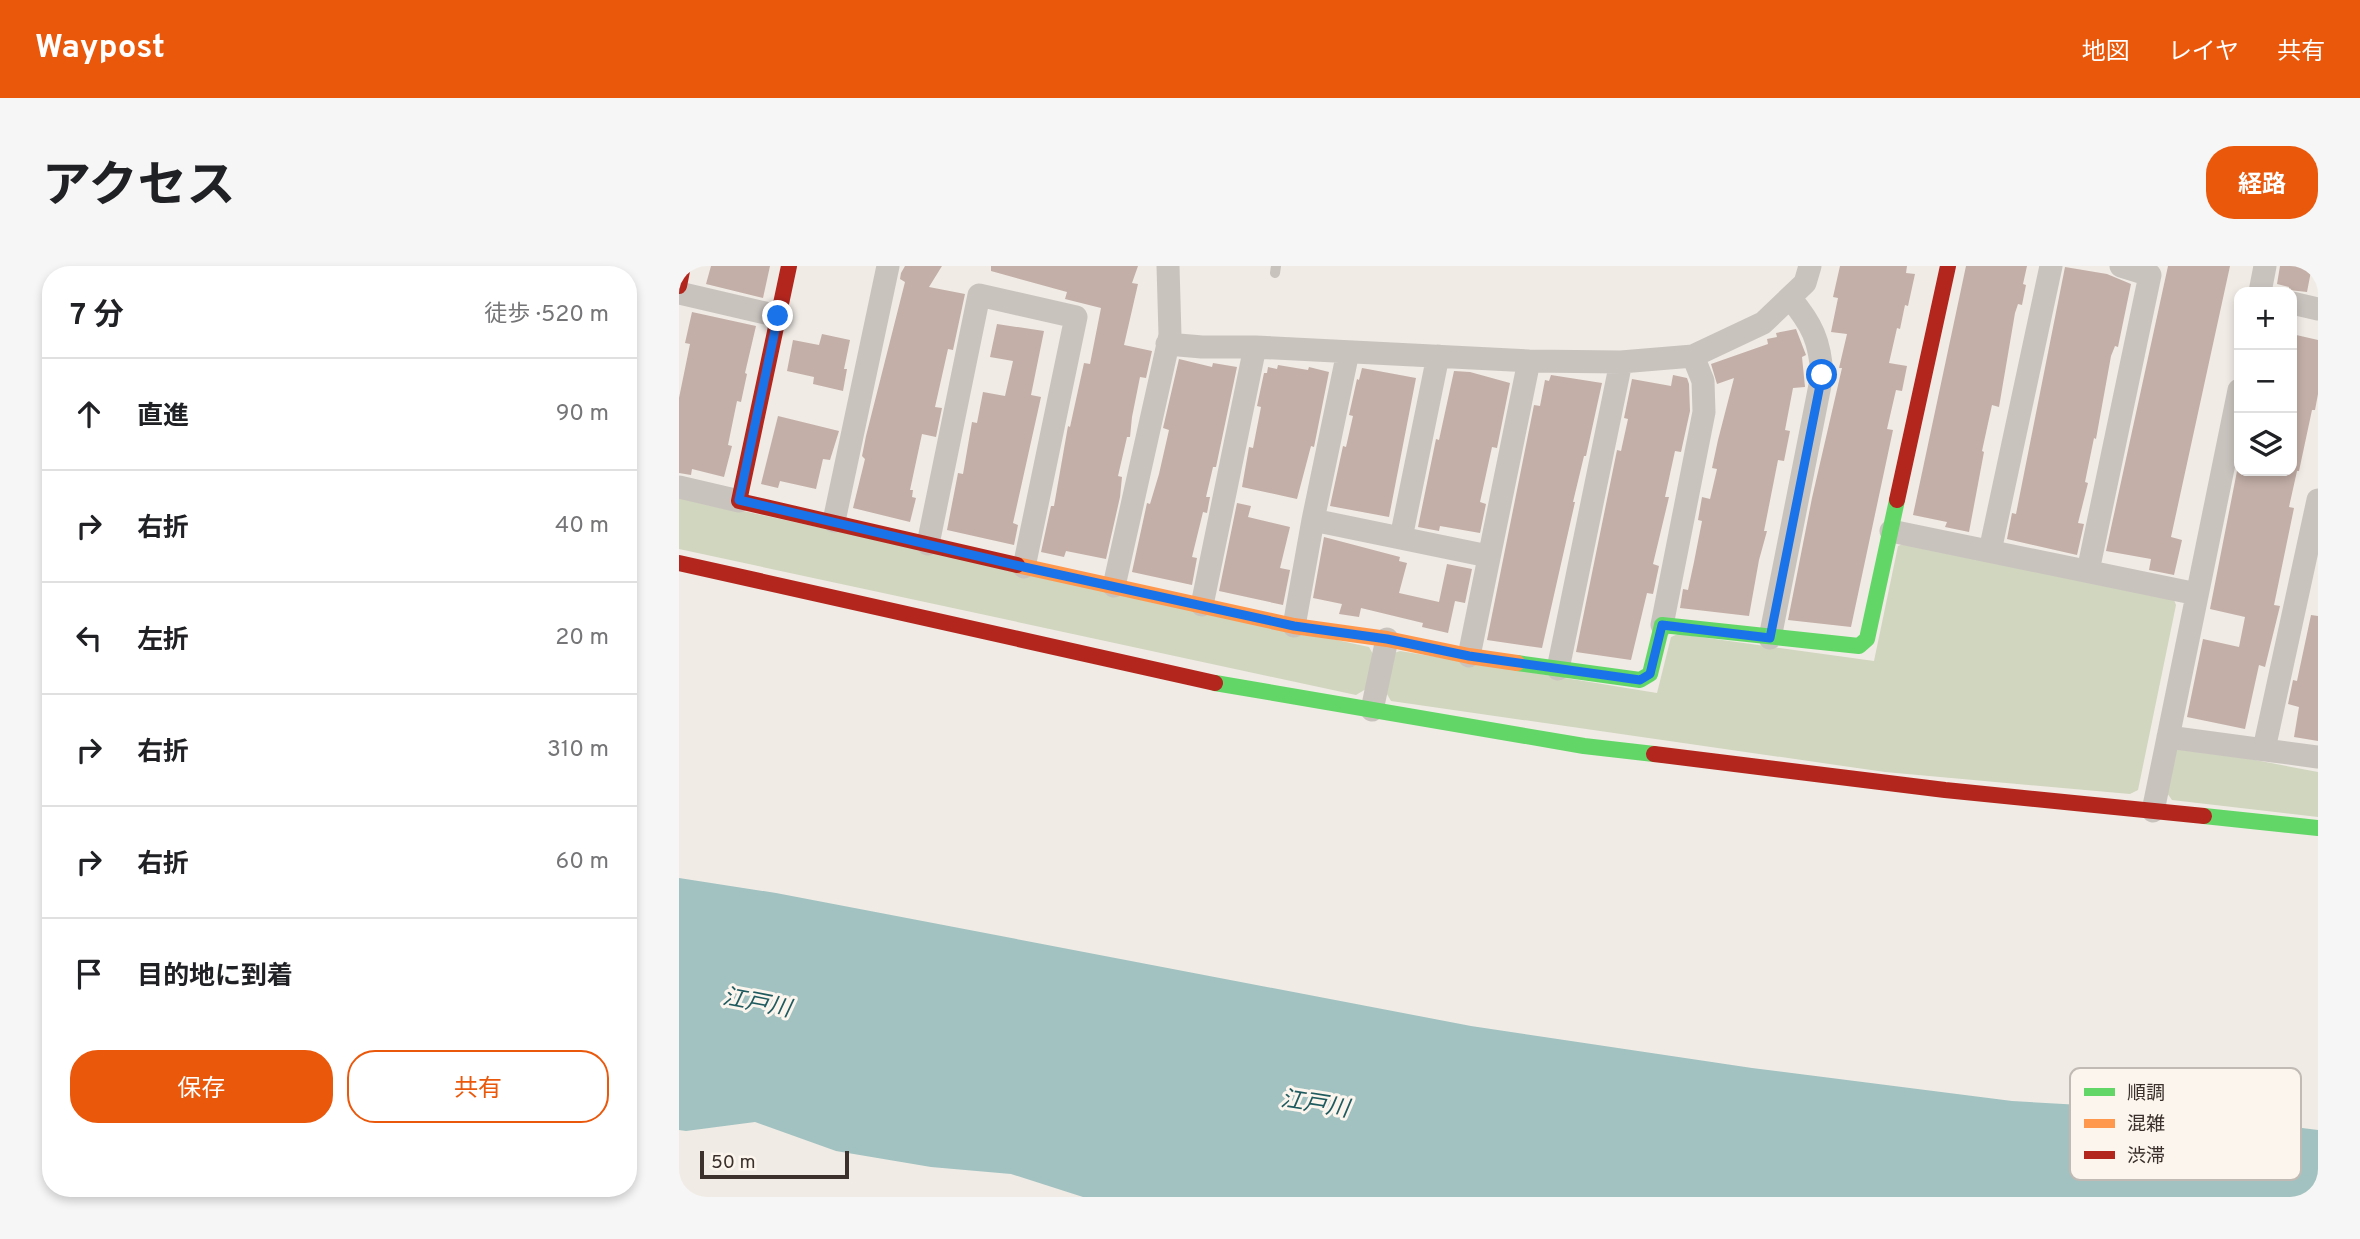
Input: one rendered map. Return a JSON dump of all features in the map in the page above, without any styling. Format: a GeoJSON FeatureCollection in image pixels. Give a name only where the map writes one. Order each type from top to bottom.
{"type":"FeatureCollection","features":[{"type":"Feature","properties":{"kind":"street"},"geometry":{"type":"LineString","coordinates":[[679,286],[683,266]]}},
{"type":"Feature","properties":{"kind":"street"},"geometry":{"type":"LineString","coordinates":[[739,500],[789,266]]}},
{"type":"Feature","properties":{"kind":"street"},"geometry":{"type":"LineString","coordinates":[[834,521],[888,266]]}},
{"type":"Feature","properties":{"kind":"street"},"geometry":{"type":"LineString","coordinates":[[1114,586],[1171,328],[1167,266]]}},
{"type":"Feature","properties":{"kind":"street"},"geometry":{"type":"LineString","coordinates":[[1167,344],[1529,361],[1622,362],[1693,356],[1763,323],[1805,283],[1809,266]]}},
{"type":"Feature","properties":{"kind":"street"},"geometry":{"type":"LineString","coordinates":[[1662,625],[1859,646],[1867,639],[1948,266]]}},
{"type":"Feature","properties":{"kind":"street"},"geometry":{"type":"LineString","coordinates":[[1990,551],[2051,266]]}},
{"type":"Feature","properties":{"kind":"street"},"geometry":{"type":"LineString","coordinates":[[2088,571],[2150,275],[2121,266]]}},
{"type":"Feature","properties":{"kind":"street"},"geometry":{"type":"LineString","coordinates":[[2261,287],[2265,266]]}},
{"type":"Feature","properties":{"kind":"street"},"geometry":{"type":"LineString","coordinates":[[679,293],[778,316]]}},
{"type":"Feature","properties":{"kind":"street"},"geometry":{"type":"LineString","coordinates":[[928,544],[979,295],[1076,317],[1024,567]]}},
{"type":"Feature","properties":{"kind":"street"},"geometry":{"type":"LineString","coordinates":[[1770,638],[1822,375],[1821,348],[1805,316],[1790,298]]}},
{"type":"Feature","properties":{"kind":"street"},"geometry":{"type":"LineString","coordinates":[[2297,304],[2318,309]]}},
{"type":"Feature","properties":{"kind":"street"},"geometry":{"type":"LineString","coordinates":[[1202,605],[1255,347]]}},
{"type":"Feature","properties":{"kind":"street"},"geometry":{"type":"LineString","coordinates":[[1294,626],[1348,352]]}},
{"type":"Feature","properties":{"kind":"street"},"geometry":{"type":"LineString","coordinates":[[1401,538],[1438,356]]}},
{"type":"Feature","properties":{"kind":"street"},"geometry":{"type":"LineString","coordinates":[[679,487],[1294,626],[1387,639],[1469,656],[1640,680],[1650,674],[1662,625],[1704,411],[1703,381],[1693,356]]}},
{"type":"Feature","properties":{"kind":"street"},"geometry":{"type":"LineString","coordinates":[[1469,656],[1529,361]]}},
{"type":"Feature","properties":{"kind":"street"},"geometry":{"type":"LineString","coordinates":[[1558,669],[1622,362]]}},
{"type":"Feature","properties":{"kind":"street"},"geometry":{"type":"LineString","coordinates":[[2153,811],[2234,413]]}},
{"type":"Feature","properties":{"kind":"street"},"geometry":{"type":"LineString","coordinates":[[2265,749],[2318,499]]}},
{"type":"Feature","properties":{"kind":"street"},"geometry":{"type":"LineString","coordinates":[[1313,520],[1488,556]]}},
{"type":"Feature","properties":{"kind":"street"},"geometry":{"type":"LineString","coordinates":[[1891,531],[2197,594]]}},
{"type":"Feature","properties":{"kind":"street"},"geometry":{"type":"LineString","coordinates":[[679,562],[1231,686],[1597,748],[1945,790],[2318,828]]}},
{"type":"Feature","properties":{"kind":"street"},"geometry":{"type":"LineString","coordinates":[[1372,710],[1387,639]]}},
{"type":"Feature","properties":{"kind":"street"},"geometry":{"type":"LineString","coordinates":[[2168,737],[2318,757]]}},
{"type":"Feature","properties":{"kind":"green space"},"geometry":{"type":"Polygon","coordinates":[[[679,497],[1369,647],[1374,656],[1366,689],[1356,695],[679,549],[679,497]]]}},
{"type":"Feature","properties":{"kind":"green space"},"geometry":{"type":"Polygon","coordinates":[[[1908,542],[2173,597],[2176,605],[2138,790],[2130,794],[1885,772],[1391,701],[1384,689],[1394,653],[1400,651],[1657,693],[1671,637],[1678,634],[1874,661],[1898,546],[1908,542]]]}},
{"type":"Feature","properties":{"kind":"green space"},"geometry":{"type":"Polygon","coordinates":[[[2182,746],[2318,772],[2318,817],[2172,800],[2167,793],[2174,751],[2182,746]]]}},
{"type":"Feature","properties":{"kind":"water","name":"江戸川"},"geometry":{"type":"Polygon","coordinates":[[[679,878],[776,893],[1471,1026],[1752,1068],[2012,1101],[2070,1104],[2070,1180],[2301,1180],[2301,1128],[2318,1130],[2318,1197],[1083,1197],[1011,1174],[931,1167],[836,1151],[755,1122],[679,1130],[679,878]]]}},
{"type":"Feature","properties":{"kind":"building"},"geometry":{"type":"Polygon","coordinates":[[[711,266],[770,266],[763,298],[706,284],[711,266]]]}},
{"type":"Feature","properties":{"kind":"building"},"geometry":{"type":"Polygon","coordinates":[[[905,266],[942,266],[929,287],[965,294],[953,350],[948,349],[935,407],[942,408],[936,437],[922,434],[910,490],[913,490],[912,497],[916,498],[910,522],[853,508],[865,459],[862,456],[866,436],[905,282],[900,279],[905,266]]]}},
{"type":"Feature","properties":{"kind":"building"},"geometry":{"type":"Polygon","coordinates":[[[991,266],[1138,266],[1132,283],[1138,284],[1124,345],[1152,351],[1146,378],[1140,377],[1130,437],[1127,437],[1118,476],[1122,477],[1120,497],[1106,559],[1066,551],[1064,557],[1041,552],[1051,506],[1054,506],[1068,426],[1070,427],[1084,363],[1090,364],[1101,308],[1065,299],[1067,292],[991,271],[991,266]]]}},
{"type":"Feature","properties":{"kind":"building"},"geometry":{"type":"Polygon","coordinates":[[[1840,266],[1907,266],[1906,273],[1915,274],[1908,306],[1905,305],[1900,329],[1897,328],[1889,363],[1907,366],[1902,391],[1896,390],[1887,429],[1893,430],[1851,627],[1788,620],[1847,334],[1831,332],[1838,298],[1833,297],[1840,266]]]}},
{"type":"Feature","properties":{"kind":"building"},"geometry":{"type":"Polygon","coordinates":[[[1966,266],[2027,266],[2023,284],[2026,285],[2022,305],[2018,304],[2015,313],[1999,407],[1992,405],[1969,532],[1945,527],[1947,522],[1913,515],[1966,266]]]}},
{"type":"Feature","properties":{"kind":"building"},"geometry":{"type":"Polygon","coordinates":[[[2168,266],[2230,266],[2171,537],[2182,540],[2174,575],[2149,570],[2151,559],[2106,551],[2168,266]]]}},
{"type":"Feature","properties":{"kind":"building"},"geometry":{"type":"Polygon","coordinates":[[[2280,266],[2312,266],[2307,292],[2297,291],[2297,287],[2277,284],[2280,266]]]}},
{"type":"Feature","properties":{"kind":"building"},"geometry":{"type":"Polygon","coordinates":[[[2065,267],[2107,274],[2131,284],[2118,347],[2115,346],[2111,356],[2085,482],[2088,483],[2078,523],[2084,524],[2077,555],[2007,539],[2012,513],[2016,514],[2065,267]]]}},
{"type":"Feature","properties":{"kind":"building"},"geometry":{"type":"Polygon","coordinates":[[[692,312],[756,326],[741,402],[737,401],[728,445],[732,446],[724,477],[692,469],[691,475],[679,473],[679,398],[690,344],[685,343],[692,312]]]}},
{"type":"Feature","properties":{"kind":"building"},"geometry":{"type":"Polygon","coordinates":[[[997,324],[1044,331],[1031,395],[1041,397],[1013,523],[1018,525],[1014,545],[947,530],[958,473],[963,474],[972,422],[977,423],[983,392],[1005,396],[1013,361],[990,357],[997,324]]]}},
{"type":"Feature","properties":{"kind":"building"},"geometry":{"type":"Polygon","coordinates":[[[1796,329],[1806,355],[1802,357],[1805,387],[1793,388],[1785,430],[1790,431],[1784,461],[1778,460],[1764,531],[1767,531],[1749,616],[1680,608],[1683,589],[1688,590],[1694,562],[1702,521],[1698,520],[1702,497],[1710,499],[1717,469],[1712,468],[1734,378],[1717,384],[1711,364],[1768,344],[1767,339],[1777,337],[1776,333],[1796,329]]]}},
{"type":"Feature","properties":{"kind":"building"},"geometry":{"type":"Polygon","coordinates":[[[822,334],[850,340],[843,391],[813,384],[814,377],[787,371],[793,340],[819,345],[822,334]]]}},
{"type":"Feature","properties":{"kind":"building"},"geometry":{"type":"Polygon","coordinates":[[[2297,335],[2318,340],[2318,394],[2299,471],[2297,335]]]}},
{"type":"Feature","properties":{"kind":"building"},"geometry":{"type":"Polygon","coordinates":[[[1179,359],[1212,367],[1213,363],[1237,367],[1216,467],[1213,467],[1206,497],[1210,497],[1207,513],[1203,512],[1192,557],[1197,558],[1192,585],[1132,572],[1147,503],[1150,504],[1169,430],[1163,428],[1179,359]]]}},
{"type":"Feature","properties":{"kind":"building"},"geometry":{"type":"Polygon","coordinates":[[[1278,365],[1308,370],[1309,367],[1329,372],[1314,447],[1311,446],[1297,499],[1242,487],[1249,447],[1253,448],[1261,407],[1257,406],[1264,373],[1267,373],[1268,367],[1277,369],[1278,365]]]}},
{"type":"Feature","properties":{"kind":"building"},"geometry":{"type":"Polygon","coordinates":[[[1362,368],[1416,378],[1389,517],[1330,506],[1343,446],[1346,447],[1353,416],[1349,415],[1357,379],[1359,380],[1362,368]]]}},
{"type":"Feature","properties":{"kind":"building"},"geometry":{"type":"Polygon","coordinates":[[[1454,371],[1470,372],[1510,383],[1497,448],[1492,447],[1480,502],[1486,504],[1480,533],[1440,526],[1439,531],[1418,527],[1436,439],[1439,440],[1454,371]]]}},
{"type":"Feature","properties":{"kind":"building"},"geometry":{"type":"Polygon","coordinates":[[[1551,375],[1602,383],[1542,648],[1487,640],[1534,405],[1540,406],[1545,380],[1549,381],[1551,375]]]}},
{"type":"Feature","properties":{"kind":"building"},"geometry":{"type":"Polygon","coordinates":[[[1673,375],[1687,378],[1690,411],[1681,452],[1675,451],[1665,497],[1669,497],[1653,564],[1659,566],[1653,594],[1647,593],[1631,660],[1576,652],[1617,450],[1621,451],[1628,419],[1624,418],[1632,379],[1671,386],[1673,375]]]}},
{"type":"Feature","properties":{"kind":"building"},"geometry":{"type":"Polygon","coordinates":[[[778,416],[839,431],[830,460],[823,459],[816,489],[780,481],[778,488],[761,484],[778,416]]]}},
{"type":"Feature","properties":{"kind":"building"},"geometry":{"type":"Polygon","coordinates":[[[2236,476],[2296,476],[2289,507],[2294,508],[2274,605],[2280,606],[2265,667],[2259,665],[2245,729],[2187,717],[2203,639],[2239,647],[2245,617],[2210,609],[2236,476]]]}},
{"type":"Feature","properties":{"kind":"building"},"geometry":{"type":"Polygon","coordinates":[[[1237,503],[1251,506],[1248,517],[1290,527],[1280,568],[1290,570],[1283,605],[1219,591],[1237,503]]]}},
{"type":"Feature","properties":{"kind":"building"},"geometry":{"type":"Polygon","coordinates":[[[1324,537],[1400,557],[1399,561],[1407,563],[1399,593],[1439,602],[1447,564],[1472,569],[1465,603],[1455,601],[1448,633],[1422,627],[1423,623],[1361,608],[1359,617],[1339,614],[1342,604],[1313,598],[1324,537]]]}},
{"type":"Feature","properties":{"kind":"building"},"geometry":{"type":"Polygon","coordinates":[[[2311,615],[2318,616],[2318,741],[2294,737],[2299,707],[2288,704],[2293,680],[2297,681],[2311,615]]]}},
{"type":"Feature","properties":{"kind":"traffic: fast"},"geometry":{"type":"LineString","coordinates":[[1517,663],[1640,680],[1650,674],[1662,625],[1859,646],[1867,639],[1897,500]]}},
{"type":"Feature","properties":{"kind":"traffic: fast"},"geometry":{"type":"LineString","coordinates":[[1215,683],[1584,746],[1654,754]]}},
{"type":"Feature","properties":{"kind":"traffic: fast"},"geometry":{"type":"LineString","coordinates":[[2204,816],[2318,828]]}},
{"type":"Feature","properties":{"kind":"traffic: slow"},"geometry":{"type":"LineString","coordinates":[[1017,565],[1294,626],[1387,639],[1517,663]]}},
{"type":"Feature","properties":{"kind":"traffic: jam"},"geometry":{"type":"LineString","coordinates":[[679,286],[683,266]]}},
{"type":"Feature","properties":{"kind":"traffic: jam"},"geometry":{"type":"LineString","coordinates":[[789,266],[739,501],[1017,565]]}},
{"type":"Feature","properties":{"kind":"traffic: jam"},"geometry":{"type":"LineString","coordinates":[[1897,500],[1948,266]]}},
{"type":"Feature","properties":{"kind":"traffic: jam"},"geometry":{"type":"LineString","coordinates":[[679,563],[1215,683]]}},
{"type":"Feature","properties":{"kind":"traffic: jam"},"geometry":{"type":"LineString","coordinates":[[1654,754],[1945,790],[2204,816]]}},
{"type":"Feature","properties":{"kind":"route"},"geometry":{"type":"LineString","coordinates":[[778,316],[739,500],[1024,567],[1294,626],[1387,639],[1469,656],[1640,680],[1650,674],[1662,625],[1770,638],[1822,375]]}}]}
